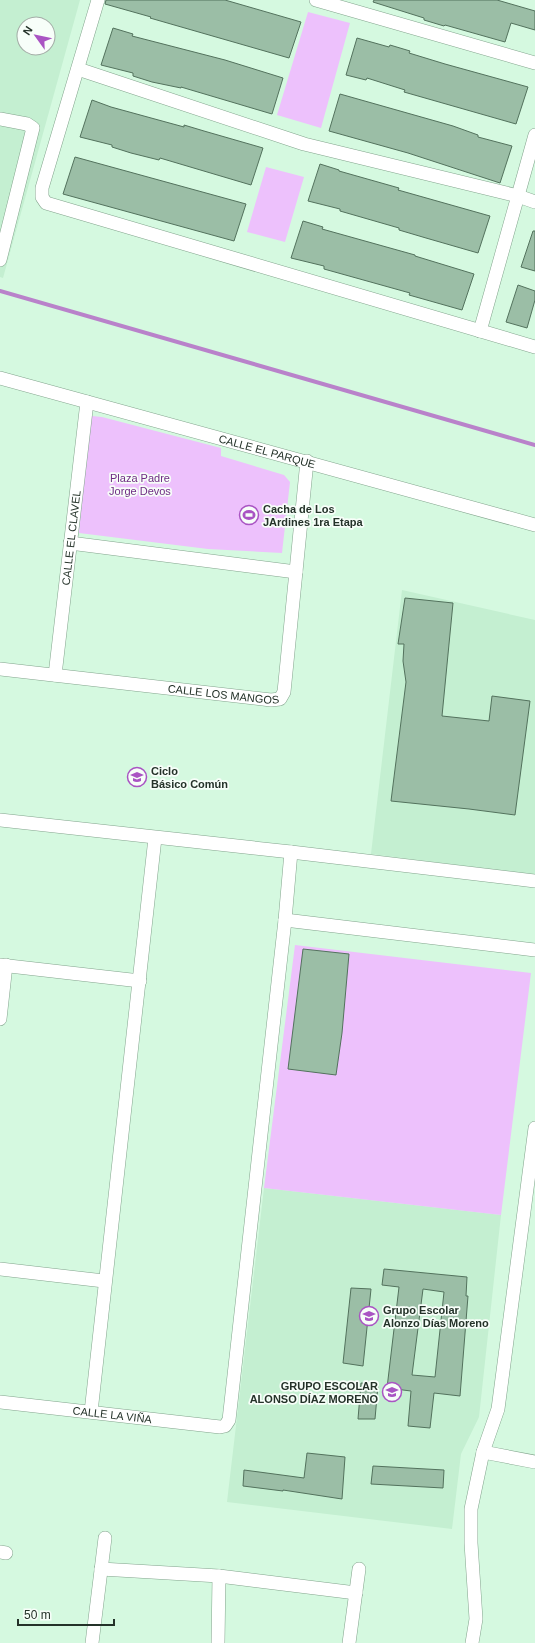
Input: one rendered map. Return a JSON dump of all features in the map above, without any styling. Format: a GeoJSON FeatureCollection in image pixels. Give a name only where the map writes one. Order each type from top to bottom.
{"type":"FeatureCollection","features":[{"type":"Feature","properties":{"kind":"street"},"geometry":{"type":"LineString","coordinates":[[98,0],[42,188],[42,197],[46,203],[535,347]]}},
{"type":"Feature","properties":{"kind":"street"},"geometry":{"type":"LineString","coordinates":[[316,0],[535,63]]}},
{"type":"Feature","properties":{"kind":"street"},"geometry":{"type":"LineString","coordinates":[[78,69],[304,144],[518,196],[535,202]]}},
{"type":"Feature","properties":{"kind":"street"},"geometry":{"type":"LineString","coordinates":[[0,119],[27,124],[33,128],[5,217],[0,260]]}},
{"type":"Feature","properties":{"kind":"street"},"geometry":{"type":"LineString","coordinates":[[480,331],[535,135]]}},
{"type":"Feature","properties":{"kind":"street","name":"CALLE EL PARQUE"},"geometry":{"type":"LineString","coordinates":[[0,378],[307,461],[535,525]]}},
{"type":"Feature","properties":{"kind":"street","name":"CALLE EL CLAVEL"},"geometry":{"type":"LineString","coordinates":[[55,675],[87,402]]}},
{"type":"Feature","properties":{"kind":"street","name":"CALLE LOS MANGOS"},"geometry":{"type":"LineString","coordinates":[[0,669],[271,700],[280,699],[284,692],[307,461]]}},
{"type":"Feature","properties":{"kind":"street"},"geometry":{"type":"LineString","coordinates":[[70,543],[296,572]]}},
{"type":"Feature","properties":{"kind":"street"},"geometry":{"type":"LineString","coordinates":[[0,820],[535,881]]}},
{"type":"Feature","properties":{"kind":"street"},"geometry":{"type":"LineString","coordinates":[[91,1412],[104,1281],[140,981],[155,838]]}},
{"type":"Feature","properties":{"kind":"street"},"geometry":{"type":"LineString","coordinates":[[291,852],[285,920],[535,950]]}},
{"type":"Feature","properties":{"kind":"street","name":"CALLE LA VIÑA"},"geometry":{"type":"LineString","coordinates":[[0,1402],[220,1427],[225,1426],[229,1420],[285,920]]}},
{"type":"Feature","properties":{"kind":"street"},"geometry":{"type":"LineString","coordinates":[[0,1019],[3,965],[140,981]]}},
{"type":"Feature","properties":{"kind":"street"},"geometry":{"type":"LineString","coordinates":[[472,1643],[476,1619],[471,1543],[472,1509],[483,1452],[498,1409],[535,1128]]}},
{"type":"Feature","properties":{"kind":"street"},"geometry":{"type":"LineString","coordinates":[[0,1269],[104,1281]]}},
{"type":"Feature","properties":{"kind":"street"},"geometry":{"type":"LineString","coordinates":[[483,1452],[535,1462]]}},
{"type":"Feature","properties":{"kind":"street"},"geometry":{"type":"LineString","coordinates":[[92,1643],[105,1538]]}},
{"type":"Feature","properties":{"kind":"street"},"geometry":{"type":"LineString","coordinates":[[101,1569],[219,1576],[356,1593]]}},
{"type":"Feature","properties":{"kind":"street"},"geometry":{"type":"LineString","coordinates":[[349,1643],[359,1569]]}},
{"type":"Feature","properties":{"kind":"street"},"geometry":{"type":"LineString","coordinates":[[218,1643],[219,1576]]}},
{"type":"Feature","properties":{"kind":"shaded area"},"geometry":{"type":"Polygon","coordinates":[[[0,0],[80,0],[3,278],[0,277],[0,0]]]}},
{"type":"Feature","properties":{"kind":"shaded area"},"geometry":{"type":"Polygon","coordinates":[[[402,590],[535,620],[535,875],[371,854],[402,590]]]}},
{"type":"Feature","properties":{"kind":"shaded area","name":"Grupo Escolar Alonzo Días Moreno"},"geometry":{"type":"Polygon","coordinates":[[[264,1188],[501,1215],[479,1417],[461,1454],[452,1529],[227,1502],[264,1188]]]}},
{"type":"Feature","properties":{"kind":"green space"},"geometry":{"type":"Polygon","coordinates":[[[308,12],[350,23],[321,128],[277,115],[308,12]]]}},
{"type":"Feature","properties":{"kind":"green space"},"geometry":{"type":"Polygon","coordinates":[[[266,167],[304,177],[285,242],[247,232],[266,167]]]}},
{"type":"Feature","properties":{"kind":"green space","name":"Plaza Padre Jorge Devos"},"geometry":{"type":"Polygon","coordinates":[[[92,416],[102,417],[221,448],[221,456],[284,475],[290,482],[282,553],[208,549],[79,533],[89,420],[92,416]]]}},
{"type":"Feature","properties":{"kind":"green space"},"geometry":{"type":"Polygon","coordinates":[[[295,945],[531,973],[501,1215],[264,1188],[295,945]]]}},
{"type":"Feature","properties":{"kind":"building"},"geometry":{"type":"Polygon","coordinates":[[[106,0],[225,0],[301,22],[289,58],[105,4],[106,0]]]}},
{"type":"Feature","properties":{"kind":"building"},"geometry":{"type":"Polygon","coordinates":[[[374,0],[497,0],[535,11],[535,30],[511,23],[505,42],[424,20],[424,18],[373,2],[374,0]]]}},
{"type":"Feature","properties":{"kind":"building"},"geometry":{"type":"Polygon","coordinates":[[[113,28],[133,34],[132,36],[225,60],[283,78],[272,114],[181,87],[152,82],[133,76],[133,73],[101,65],[113,28]]]}},
{"type":"Feature","properties":{"kind":"building"},"geometry":{"type":"Polygon","coordinates":[[[357,38],[389,47],[390,45],[410,51],[409,53],[445,64],[528,87],[516,124],[404,92],[405,90],[367,78],[366,80],[346,75],[357,38]]]}},
{"type":"Feature","properties":{"kind":"building"},"geometry":{"type":"Polygon","coordinates":[[[340,94],[453,126],[478,135],[478,137],[512,146],[500,183],[408,153],[329,131],[340,94]]]}},
{"type":"Feature","properties":{"kind":"building"},"geometry":{"type":"Polygon","coordinates":[[[92,100],[111,107],[184,127],[184,125],[263,148],[251,185],[160,158],[159,160],[131,153],[112,147],[112,145],[80,137],[92,100]]]}},
{"type":"Feature","properties":{"kind":"building"},"geometry":{"type":"Polygon","coordinates":[[[75,157],[246,204],[234,241],[63,194],[75,157]]]}},
{"type":"Feature","properties":{"kind":"building"},"geometry":{"type":"Polygon","coordinates":[[[320,164],[399,188],[398,190],[490,216],[478,253],[399,230],[399,228],[340,211],[340,209],[308,201],[320,164]]]}},
{"type":"Feature","properties":{"kind":"building"},"geometry":{"type":"Polygon","coordinates":[[[303,221],[323,227],[322,229],[415,255],[474,274],[462,310],[409,295],[410,293],[324,269],[324,266],[291,258],[303,221]]]}},
{"type":"Feature","properties":{"kind":"building"},"geometry":{"type":"Polygon","coordinates":[[[533,231],[535,231],[535,271],[521,267],[533,231]]]}},
{"type":"Feature","properties":{"kind":"building"},"geometry":{"type":"Polygon","coordinates":[[[518,285],[535,291],[535,300],[527,328],[506,322],[518,285]]]}},
{"type":"Feature","properties":{"kind":"building"},"geometry":{"type":"Polygon","coordinates":[[[405,598],[453,603],[442,716],[489,721],[492,696],[530,701],[515,815],[391,801],[406,682],[403,661],[404,644],[398,644],[405,598]]]}},
{"type":"Feature","properties":{"kind":"building"},"geometry":{"type":"Polygon","coordinates":[[[303,949],[349,954],[342,1033],[336,1075],[288,1069],[303,949]]]}},
{"type":"Feature","properties":{"kind":"building"},"geometry":{"type":"Polygon","coordinates":[[[384,1269],[467,1277],[466,1296],[468,1296],[460,1396],[434,1393],[430,1428],[408,1426],[411,1391],[387,1388],[399,1287],[382,1285],[384,1269]],[[423,1289],[412,1375],[435,1377],[444,1292],[423,1289]]]}},
{"type":"Feature","properties":{"kind":"building"},"geometry":{"type":"Polygon","coordinates":[[[351,1288],[371,1289],[363,1366],[343,1363],[351,1288]]]}},
{"type":"Feature","properties":{"kind":"building"},"geometry":{"type":"Polygon","coordinates":[[[361,1383],[378,1385],[375,1419],[358,1419],[361,1383]]]}},
{"type":"Feature","properties":{"kind":"building"},"geometry":{"type":"Polygon","coordinates":[[[307,1453],[345,1457],[342,1499],[283,1490],[243,1486],[244,1470],[304,1478],[307,1453]]]}},
{"type":"Feature","properties":{"kind":"building"},"geometry":{"type":"Polygon","coordinates":[[[373,1466],[444,1470],[443,1488],[371,1484],[373,1466]]]}},
{"type":"Feature","properties":{"kind":"waterway"},"geometry":{"type":"LineString","coordinates":[[0,291],[535,445]]}},
{"type":"Feature","properties":{"kind":"place","name":"Cacha de Los JArdines 1ra Etapa"},"geometry":{"type":"Point","coordinates":[249,515]}},
{"type":"Feature","properties":{"kind":"place","name":"Ciclo Básico Común"},"geometry":{"type":"Point","coordinates":[137,777]}},
{"type":"Feature","properties":{"kind":"place","name":"Grupo Escolar Alonzo Días Moreno"},"geometry":{"type":"Point","coordinates":[369,1316]}},
{"type":"Feature","properties":{"kind":"place","name":"GRUPO ESCOLAR ALONSO DÍAZ MORENO"},"geometry":{"type":"Point","coordinates":[392,1392]}}]}
